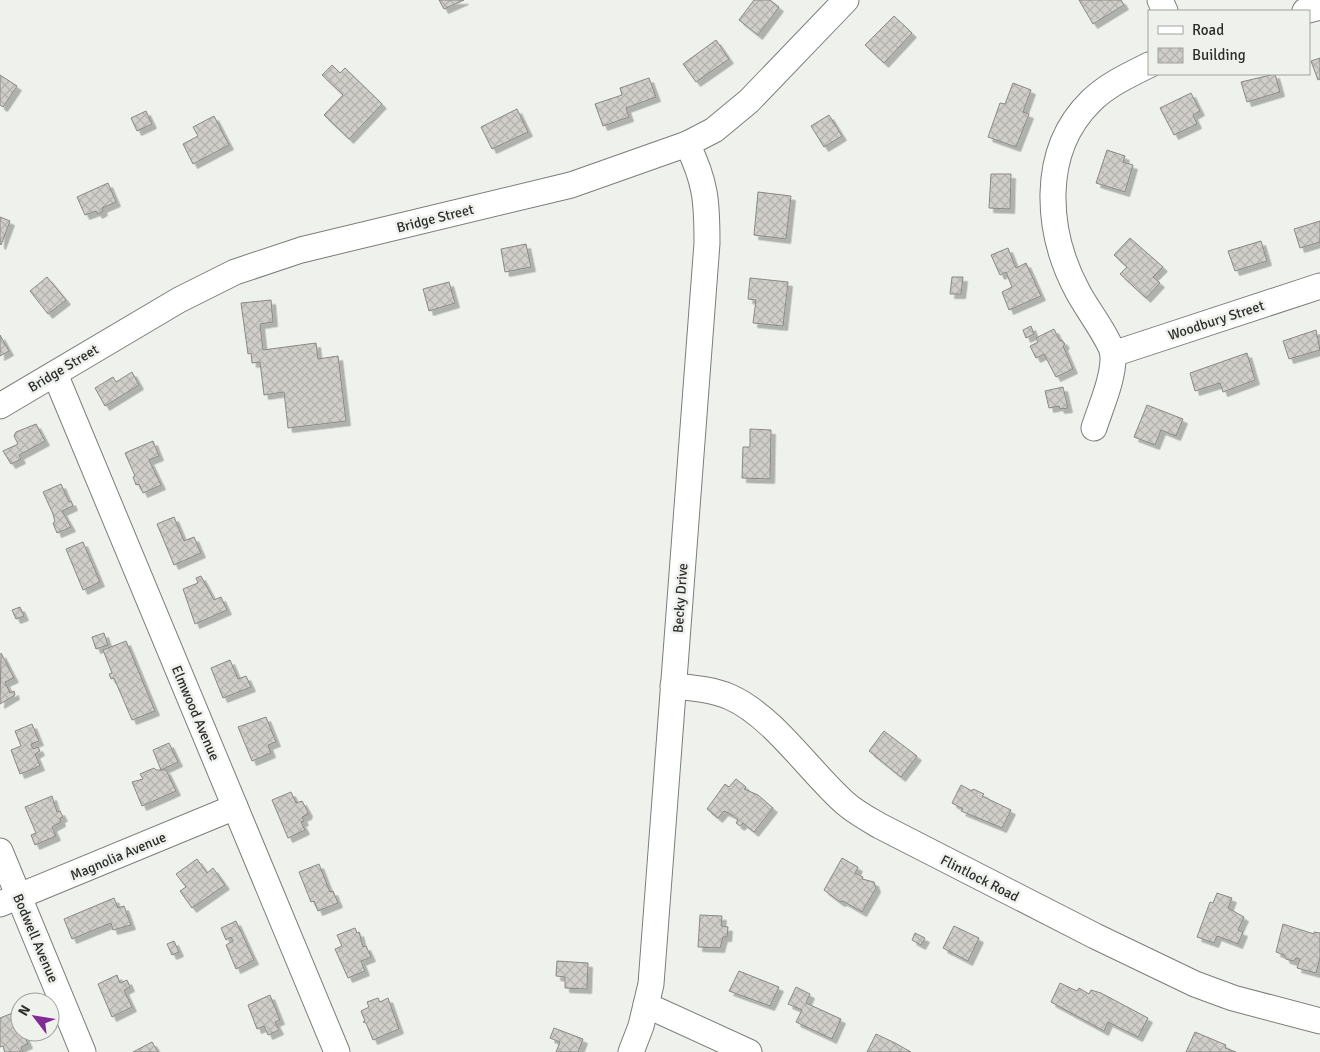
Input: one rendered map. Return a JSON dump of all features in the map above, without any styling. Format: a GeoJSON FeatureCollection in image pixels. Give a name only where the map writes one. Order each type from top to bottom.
{"type":"FeatureCollection","features":[{"type":"Feature","properties":{"kind":"street","name":"Bridge Street"},"geometry":{"type":"LineString","coordinates":[[0,406],[179,300],[216,280],[250,267],[301,250],[571,184],[687,144],[714,130],[749,101],[832,5]]}},
{"type":"Feature","properties":{"kind":"street"},"geometry":{"type":"LineString","coordinates":[[1308,10],[1320,6]]}},
{"type":"Feature","properties":{"kind":"street"},"geometry":{"type":"LineString","coordinates":[[1094,428],[1107,386],[1113,354],[1108,340],[1078,292],[1065,266],[1056,235],[1053,185],[1055,165],[1061,147],[1079,113],[1104,90],[1148,66]]}},
{"type":"Feature","properties":{"kind":"street","name":"Becky Drive"},"geometry":{"type":"LineString","coordinates":[[631,1052],[651,984],[707,243],[707,204],[704,184],[687,144]]}},
{"type":"Feature","properties":{"kind":"street","name":"Woodbury Street"},"geometry":{"type":"LineString","coordinates":[[1113,354],[1320,286]]}},
{"type":"Feature","properties":{"kind":"street","name":"Elmwood Avenue"},"geometry":{"type":"LineString","coordinates":[[55,374],[337,1052]]}},
{"type":"Feature","properties":{"kind":"street","name":"Flintlock Road"},"geometry":{"type":"LineString","coordinates":[[673,686],[712,691],[730,697],[746,707],[789,745],[846,804],[888,831],[1095,936],[1195,984],[1241,1000],[1320,1021]]}},
{"type":"Feature","properties":{"kind":"street","name":"Magnolia Avenue"},"geometry":{"type":"LineString","coordinates":[[10,900],[235,807]]}},
{"type":"Feature","properties":{"kind":"street","name":"Bodwell Avenue"},"geometry":{"type":"LineString","coordinates":[[0,851],[10,900],[84,1052]]}},
{"type":"Feature","properties":{"kind":"street"},"geometry":{"type":"LineString","coordinates":[[646,1005],[749,1052]]}},
{"type":"Feature","properties":{"kind":"building"},"geometry":{"type":"Polygon","coordinates":[[[439,0],[464,0],[444,9],[439,0]]]}},
{"type":"Feature","properties":{"kind":"building"},"geometry":{"type":"Polygon","coordinates":[[[754,0],[770,0],[779,7],[758,35],[739,20],[754,0]]]}},
{"type":"Feature","properties":{"kind":"building"},"geometry":{"type":"Polygon","coordinates":[[[1079,0],[1121,0],[1124,5],[1093,24],[1079,0]]]}},
{"type":"Feature","properties":{"kind":"building"},"geometry":{"type":"Polygon","coordinates":[[[894,16],[912,33],[884,63],[865,45],[894,16]]]}},
{"type":"Feature","properties":{"kind":"building"},"geometry":{"type":"Polygon","coordinates":[[[716,40],[729,59],[696,82],[683,64],[716,40]]]}},
{"type":"Feature","properties":{"kind":"building"},"geometry":{"type":"Polygon","coordinates":[[[1320,58],[1320,79],[1318,80],[1311,61],[1320,58]]]}},
{"type":"Feature","properties":{"kind":"building"},"geometry":{"type":"Polygon","coordinates":[[[332,65],[340,73],[345,68],[382,104],[349,139],[324,115],[343,95],[322,75],[332,65]]]}},
{"type":"Feature","properties":{"kind":"building"},"geometry":{"type":"Polygon","coordinates":[[[0,75],[17,86],[3,107],[0,105],[0,75]]]}},
{"type":"Feature","properties":{"kind":"building"},"geometry":{"type":"Polygon","coordinates":[[[1275,75],[1280,92],[1247,102],[1241,82],[1275,75]]]}},
{"type":"Feature","properties":{"kind":"building"},"geometry":{"type":"Polygon","coordinates":[[[649,78],[656,97],[626,108],[629,117],[603,126],[595,104],[622,95],[620,88],[649,78]]]}},
{"type":"Feature","properties":{"kind":"building"},"geometry":{"type":"Polygon","coordinates":[[[1013,83],[1031,90],[1023,112],[1029,114],[1016,147],[988,137],[1000,103],[1005,104],[1013,83]]]}},
{"type":"Feature","properties":{"kind":"building"},"geometry":{"type":"Polygon","coordinates":[[[1191,93],[1200,111],[1193,115],[1197,124],[1174,135],[1160,108],[1191,93]]]}},
{"type":"Feature","properties":{"kind":"building"},"geometry":{"type":"Polygon","coordinates":[[[517,109],[528,132],[492,149],[481,127],[517,109]]]}},
{"type":"Feature","properties":{"kind":"building"},"geometry":{"type":"Polygon","coordinates":[[[146,111],[152,124],[137,131],[131,118],[146,111]]]}},
{"type":"Feature","properties":{"kind":"building"},"geometry":{"type":"Polygon","coordinates":[[[829,115],[842,136],[824,147],[811,126],[829,115]]]}},
{"type":"Feature","properties":{"kind":"building"},"geometry":{"type":"Polygon","coordinates":[[[214,116],[229,145],[193,164],[183,144],[198,136],[193,127],[214,116]]]}},
{"type":"Feature","properties":{"kind":"building"},"geometry":{"type":"Polygon","coordinates":[[[1107,150],[1125,156],[1123,162],[1133,165],[1125,192],[1096,183],[1107,150]]]}},
{"type":"Feature","properties":{"kind":"building"},"geometry":{"type":"Polygon","coordinates":[[[991,174],[1011,174],[1010,209],[989,208],[991,174]]]}},
{"type":"Feature","properties":{"kind":"building"},"geometry":{"type":"Polygon","coordinates":[[[108,183],[116,202],[102,208],[103,211],[98,214],[96,211],[85,215],[77,197],[108,183]]]}},
{"type":"Feature","properties":{"kind":"building"},"geometry":{"type":"Polygon","coordinates":[[[758,192],[791,196],[786,239],[754,235],[758,192]]]}},
{"type":"Feature","properties":{"kind":"building"},"geometry":{"type":"Polygon","coordinates":[[[0,217],[10,221],[1,245],[0,244],[0,217]]]}},
{"type":"Feature","properties":{"kind":"building"},"geometry":{"type":"Polygon","coordinates":[[[1320,221],[1320,242],[1300,248],[1294,229],[1320,221]]]}},
{"type":"Feature","properties":{"kind":"building"},"geometry":{"type":"Polygon","coordinates":[[[1130,238],[1163,267],[1153,277],[1160,283],[1146,298],[1120,274],[1127,267],[1114,255],[1130,238]]]}},
{"type":"Feature","properties":{"kind":"building"},"geometry":{"type":"Polygon","coordinates":[[[1261,241],[1267,261],[1235,271],[1228,251],[1261,241]]]}},
{"type":"Feature","properties":{"kind":"building"},"geometry":{"type":"Polygon","coordinates":[[[526,244],[531,267],[505,272],[501,249],[526,244]]]}},
{"type":"Feature","properties":{"kind":"building"},"geometry":{"type":"Polygon","coordinates":[[[1008,248],[1016,268],[1026,263],[1041,296],[1009,310],[1002,292],[1012,287],[1006,272],[1000,275],[991,255],[1008,248]]]}},
{"type":"Feature","properties":{"kind":"building"},"geometry":{"type":"Polygon","coordinates":[[[47,277],[66,300],[48,314],[30,291],[47,277]]]}},
{"type":"Feature","properties":{"kind":"building"},"geometry":{"type":"Polygon","coordinates":[[[952,277],[963,277],[961,294],[950,294],[952,277]]]}},
{"type":"Feature","properties":{"kind":"building"},"geometry":{"type":"Polygon","coordinates":[[[750,278],[788,282],[783,326],[753,323],[756,300],[748,299],[750,278]]]}},
{"type":"Feature","properties":{"kind":"building"},"geometry":{"type":"Polygon","coordinates":[[[449,282],[455,303],[429,311],[423,289],[449,282]]]}},
{"type":"Feature","properties":{"kind":"building"},"geometry":{"type":"Polygon","coordinates":[[[271,300],[273,322],[260,324],[263,350],[316,343],[318,359],[338,356],[346,421],[288,428],[284,392],[264,395],[260,362],[252,363],[251,353],[248,354],[241,303],[271,300]]]}},
{"type":"Feature","properties":{"kind":"building"},"geometry":{"type":"Polygon","coordinates":[[[1031,326],[1034,334],[1026,338],[1023,330],[1031,326]]]}},
{"type":"Feature","properties":{"kind":"building"},"geometry":{"type":"Polygon","coordinates":[[[1054,329],[1060,341],[1062,340],[1065,344],[1063,346],[1073,369],[1056,377],[1044,354],[1036,358],[1030,346],[1038,342],[1036,338],[1054,329]]]}},
{"type":"Feature","properties":{"kind":"building"},"geometry":{"type":"Polygon","coordinates":[[[1316,330],[1320,350],[1289,359],[1283,341],[1316,330]]]}},
{"type":"Feature","properties":{"kind":"building"},"geometry":{"type":"Polygon","coordinates":[[[0,335],[9,351],[0,356],[0,335]]]}},
{"type":"Feature","properties":{"kind":"building"},"geometry":{"type":"Polygon","coordinates":[[[1247,353],[1255,380],[1223,392],[1220,383],[1195,391],[1190,373],[1247,353]]]}},
{"type":"Feature","properties":{"kind":"building"},"geometry":{"type":"Polygon","coordinates":[[[132,372],[139,385],[105,406],[95,388],[113,377],[116,382],[132,372]]]}},
{"type":"Feature","properties":{"kind":"building"},"geometry":{"type":"Polygon","coordinates":[[[1063,387],[1068,408],[1060,409],[1059,406],[1049,408],[1045,391],[1063,387]]]}},
{"type":"Feature","properties":{"kind":"building"},"geometry":{"type":"Polygon","coordinates":[[[1147,405],[1183,419],[1176,436],[1161,430],[1155,445],[1134,437],[1147,405]]]}},
{"type":"Feature","properties":{"kind":"building"},"geometry":{"type":"Polygon","coordinates":[[[36,424],[45,441],[19,455],[21,459],[11,464],[3,451],[18,444],[14,436],[16,432],[36,424]]]}},
{"type":"Feature","properties":{"kind":"building"},"geometry":{"type":"Polygon","coordinates":[[[750,429],[771,430],[770,479],[742,478],[743,447],[750,447],[750,429]]]}},
{"type":"Feature","properties":{"kind":"building"},"geometry":{"type":"Polygon","coordinates":[[[153,441],[159,456],[149,460],[161,485],[143,493],[139,484],[136,485],[133,477],[135,476],[125,453],[153,441]]]}},
{"type":"Feature","properties":{"kind":"building"},"geometry":{"type":"Polygon","coordinates":[[[61,484],[69,502],[71,501],[73,506],[62,511],[71,527],[57,533],[53,523],[55,522],[53,514],[43,492],[61,484]]]}},
{"type":"Feature","properties":{"kind":"building"},"geometry":{"type":"Polygon","coordinates":[[[174,517],[184,541],[194,537],[201,553],[174,565],[157,524],[174,517]]]}},
{"type":"Feature","properties":{"kind":"building"},"geometry":{"type":"Polygon","coordinates":[[[83,542],[100,582],[83,590],[66,549],[83,542]]]}},
{"type":"Feature","properties":{"kind":"building"},"geometry":{"type":"Polygon","coordinates":[[[201,576],[214,600],[221,597],[227,610],[195,624],[183,589],[198,583],[196,578],[201,576]]]}},
{"type":"Feature","properties":{"kind":"building"},"geometry":{"type":"Polygon","coordinates":[[[20,607],[24,616],[16,619],[12,610],[20,607]]]}},
{"type":"Feature","properties":{"kind":"building"},"geometry":{"type":"Polygon","coordinates":[[[104,633],[108,645],[96,649],[92,637],[104,633]]]}},
{"type":"Feature","properties":{"kind":"building"},"geometry":{"type":"Polygon","coordinates":[[[126,641],[155,711],[132,720],[114,678],[111,679],[109,674],[112,673],[103,650],[126,641]]]}},
{"type":"Feature","properties":{"kind":"building"},"geometry":{"type":"Polygon","coordinates":[[[1,653],[14,678],[5,682],[10,693],[14,691],[15,695],[0,704],[1,653]]]}},
{"type":"Feature","properties":{"kind":"building"},"geometry":{"type":"Polygon","coordinates":[[[230,660],[238,679],[246,676],[251,687],[223,698],[211,668],[230,660]]]}},
{"type":"Feature","properties":{"kind":"building"},"geometry":{"type":"Polygon","coordinates":[[[266,717],[276,742],[268,745],[271,753],[252,761],[238,727],[266,717]]]}},
{"type":"Feature","properties":{"kind":"building"},"geometry":{"type":"Polygon","coordinates":[[[32,724],[39,741],[31,744],[33,749],[38,747],[40,751],[35,754],[40,766],[20,774],[11,750],[21,746],[15,731],[32,724]]]}},
{"type":"Feature","properties":{"kind":"building"},"geometry":{"type":"Polygon","coordinates":[[[884,731],[917,756],[901,777],[869,751],[884,731]]]}},
{"type":"Feature","properties":{"kind":"building"},"geometry":{"type":"Polygon","coordinates":[[[169,743],[178,762],[161,770],[153,750],[169,743]]]}},
{"type":"Feature","properties":{"kind":"building"},"geometry":{"type":"Polygon","coordinates":[[[154,768],[156,770],[166,770],[176,791],[142,806],[132,782],[143,779],[140,774],[154,768]]]}},
{"type":"Feature","properties":{"kind":"building"},"geometry":{"type":"Polygon","coordinates":[[[736,779],[746,787],[744,789],[758,795],[773,808],[754,832],[743,823],[740,826],[736,823],[738,820],[731,814],[724,811],[718,818],[707,809],[725,784],[729,787],[736,779]]]}},
{"type":"Feature","properties":{"kind":"building"},"geometry":{"type":"Polygon","coordinates":[[[961,785],[972,791],[973,789],[984,794],[982,796],[1011,810],[1002,828],[961,811],[963,809],[952,803],[961,785]]]}},
{"type":"Feature","properties":{"kind":"building"},"geometry":{"type":"Polygon","coordinates":[[[291,792],[296,803],[302,801],[308,812],[307,815],[302,817],[304,821],[301,822],[305,830],[288,838],[272,800],[291,792]]]}},
{"type":"Feature","properties":{"kind":"building"},"geometry":{"type":"Polygon","coordinates":[[[52,796],[57,812],[60,811],[63,817],[60,818],[61,822],[52,827],[56,836],[35,845],[31,835],[36,833],[25,807],[52,796]]]}},
{"type":"Feature","properties":{"kind":"building"},"geometry":{"type":"Polygon","coordinates":[[[842,858],[858,867],[855,873],[863,877],[862,879],[874,882],[876,888],[862,912],[843,901],[840,902],[824,890],[842,858]]]}},
{"type":"Feature","properties":{"kind":"building"},"geometry":{"type":"Polygon","coordinates":[[[197,859],[207,873],[213,868],[225,885],[192,908],[180,891],[186,887],[176,874],[197,859]]]}},
{"type":"Feature","properties":{"kind":"building"},"geometry":{"type":"Polygon","coordinates":[[[319,864],[330,892],[333,891],[338,903],[318,911],[314,901],[311,902],[299,872],[319,864]]]}},
{"type":"Feature","properties":{"kind":"building"},"geometry":{"type":"Polygon","coordinates":[[[1217,893],[1232,898],[1228,908],[1244,917],[1238,930],[1243,932],[1238,944],[1217,936],[1214,943],[1197,937],[1210,902],[1213,903],[1217,893]]]}},
{"type":"Feature","properties":{"kind":"building"},"geometry":{"type":"Polygon","coordinates":[[[114,898],[118,908],[124,906],[131,925],[113,930],[111,923],[72,939],[64,919],[114,898]]]}},
{"type":"Feature","properties":{"kind":"building"},"geometry":{"type":"Polygon","coordinates":[[[700,915],[722,916],[721,926],[728,927],[727,937],[723,937],[720,948],[698,947],[700,915]]]}},
{"type":"Feature","properties":{"kind":"building"},"geometry":{"type":"Polygon","coordinates":[[[236,921],[254,960],[236,969],[226,945],[233,941],[231,937],[226,940],[221,928],[236,921]]]}},
{"type":"Feature","properties":{"kind":"building"},"geometry":{"type":"Polygon","coordinates":[[[1283,924],[1314,934],[1314,932],[1320,933],[1320,958],[1316,973],[1297,968],[1300,959],[1296,958],[1293,961],[1286,959],[1284,955],[1276,952],[1283,924]]]}},
{"type":"Feature","properties":{"kind":"building"},"geometry":{"type":"Polygon","coordinates":[[[954,926],[979,938],[968,961],[943,948],[954,926]]]}},
{"type":"Feature","properties":{"kind":"building"},"geometry":{"type":"Polygon","coordinates":[[[355,928],[357,933],[359,932],[363,947],[366,946],[371,957],[361,961],[365,971],[348,978],[335,949],[342,946],[337,935],[355,928]]]}},
{"type":"Feature","properties":{"kind":"building"},"geometry":{"type":"Polygon","coordinates":[[[915,933],[925,938],[921,945],[912,940],[915,933]]]}},
{"type":"Feature","properties":{"kind":"building"},"geometry":{"type":"Polygon","coordinates":[[[174,941],[179,952],[172,955],[167,944],[174,941]]]}},
{"type":"Feature","properties":{"kind":"building"},"geometry":{"type":"Polygon","coordinates":[[[557,961],[588,963],[587,989],[565,988],[565,977],[556,976],[557,961]]]}},
{"type":"Feature","properties":{"kind":"building"},"geometry":{"type":"Polygon","coordinates":[[[739,971],[779,987],[770,1006],[729,991],[739,971]]]}},
{"type":"Feature","properties":{"kind":"building"},"geometry":{"type":"Polygon","coordinates":[[[117,975],[120,983],[127,980],[130,987],[124,990],[132,1007],[112,1017],[98,984],[117,975]]]}},
{"type":"Feature","properties":{"kind":"building"},"geometry":{"type":"Polygon","coordinates":[[[1060,983],[1077,991],[1079,988],[1089,994],[1091,990],[1101,993],[1148,1018],[1138,1037],[1108,1022],[1104,1031],[1051,1002],[1060,983]]]}},
{"type":"Feature","properties":{"kind":"building"},"geometry":{"type":"Polygon","coordinates":[[[796,987],[810,994],[806,1003],[841,1019],[832,1039],[796,1022],[802,1010],[788,1004],[796,987]]]}},
{"type":"Feature","properties":{"kind":"building"},"geometry":{"type":"Polygon","coordinates":[[[270,995],[280,1020],[275,1022],[279,1030],[268,1035],[264,1026],[257,1029],[248,1005],[270,995]]]}},
{"type":"Feature","properties":{"kind":"building"},"geometry":{"type":"Polygon","coordinates":[[[378,998],[380,1002],[388,998],[399,1029],[373,1040],[366,1023],[363,1022],[365,1021],[361,1011],[369,1007],[367,1002],[378,998]]]}},
{"type":"Feature","properties":{"kind":"building"},"geometry":{"type":"Polygon","coordinates":[[[10,1014],[10,1042],[27,1042],[28,1044],[21,1047],[23,1052],[5,1052],[3,1046],[0,1047],[0,1018],[10,1014]]]}},
{"type":"Feature","properties":{"kind":"building"},"geometry":{"type":"Polygon","coordinates":[[[554,1028],[583,1039],[578,1052],[556,1052],[560,1042],[550,1038],[554,1028]]]}},
{"type":"Feature","properties":{"kind":"building"},"geometry":{"type":"Polygon","coordinates":[[[1195,1032],[1226,1045],[1225,1048],[1236,1052],[1186,1052],[1195,1032]]]}},
{"type":"Feature","properties":{"kind":"building"},"geometry":{"type":"Polygon","coordinates":[[[876,1034],[895,1043],[911,1052],[867,1052],[876,1034]]]}},
{"type":"Feature","properties":{"kind":"building"},"geometry":{"type":"Polygon","coordinates":[[[152,1042],[158,1052],[133,1052],[152,1042]]]}}]}
